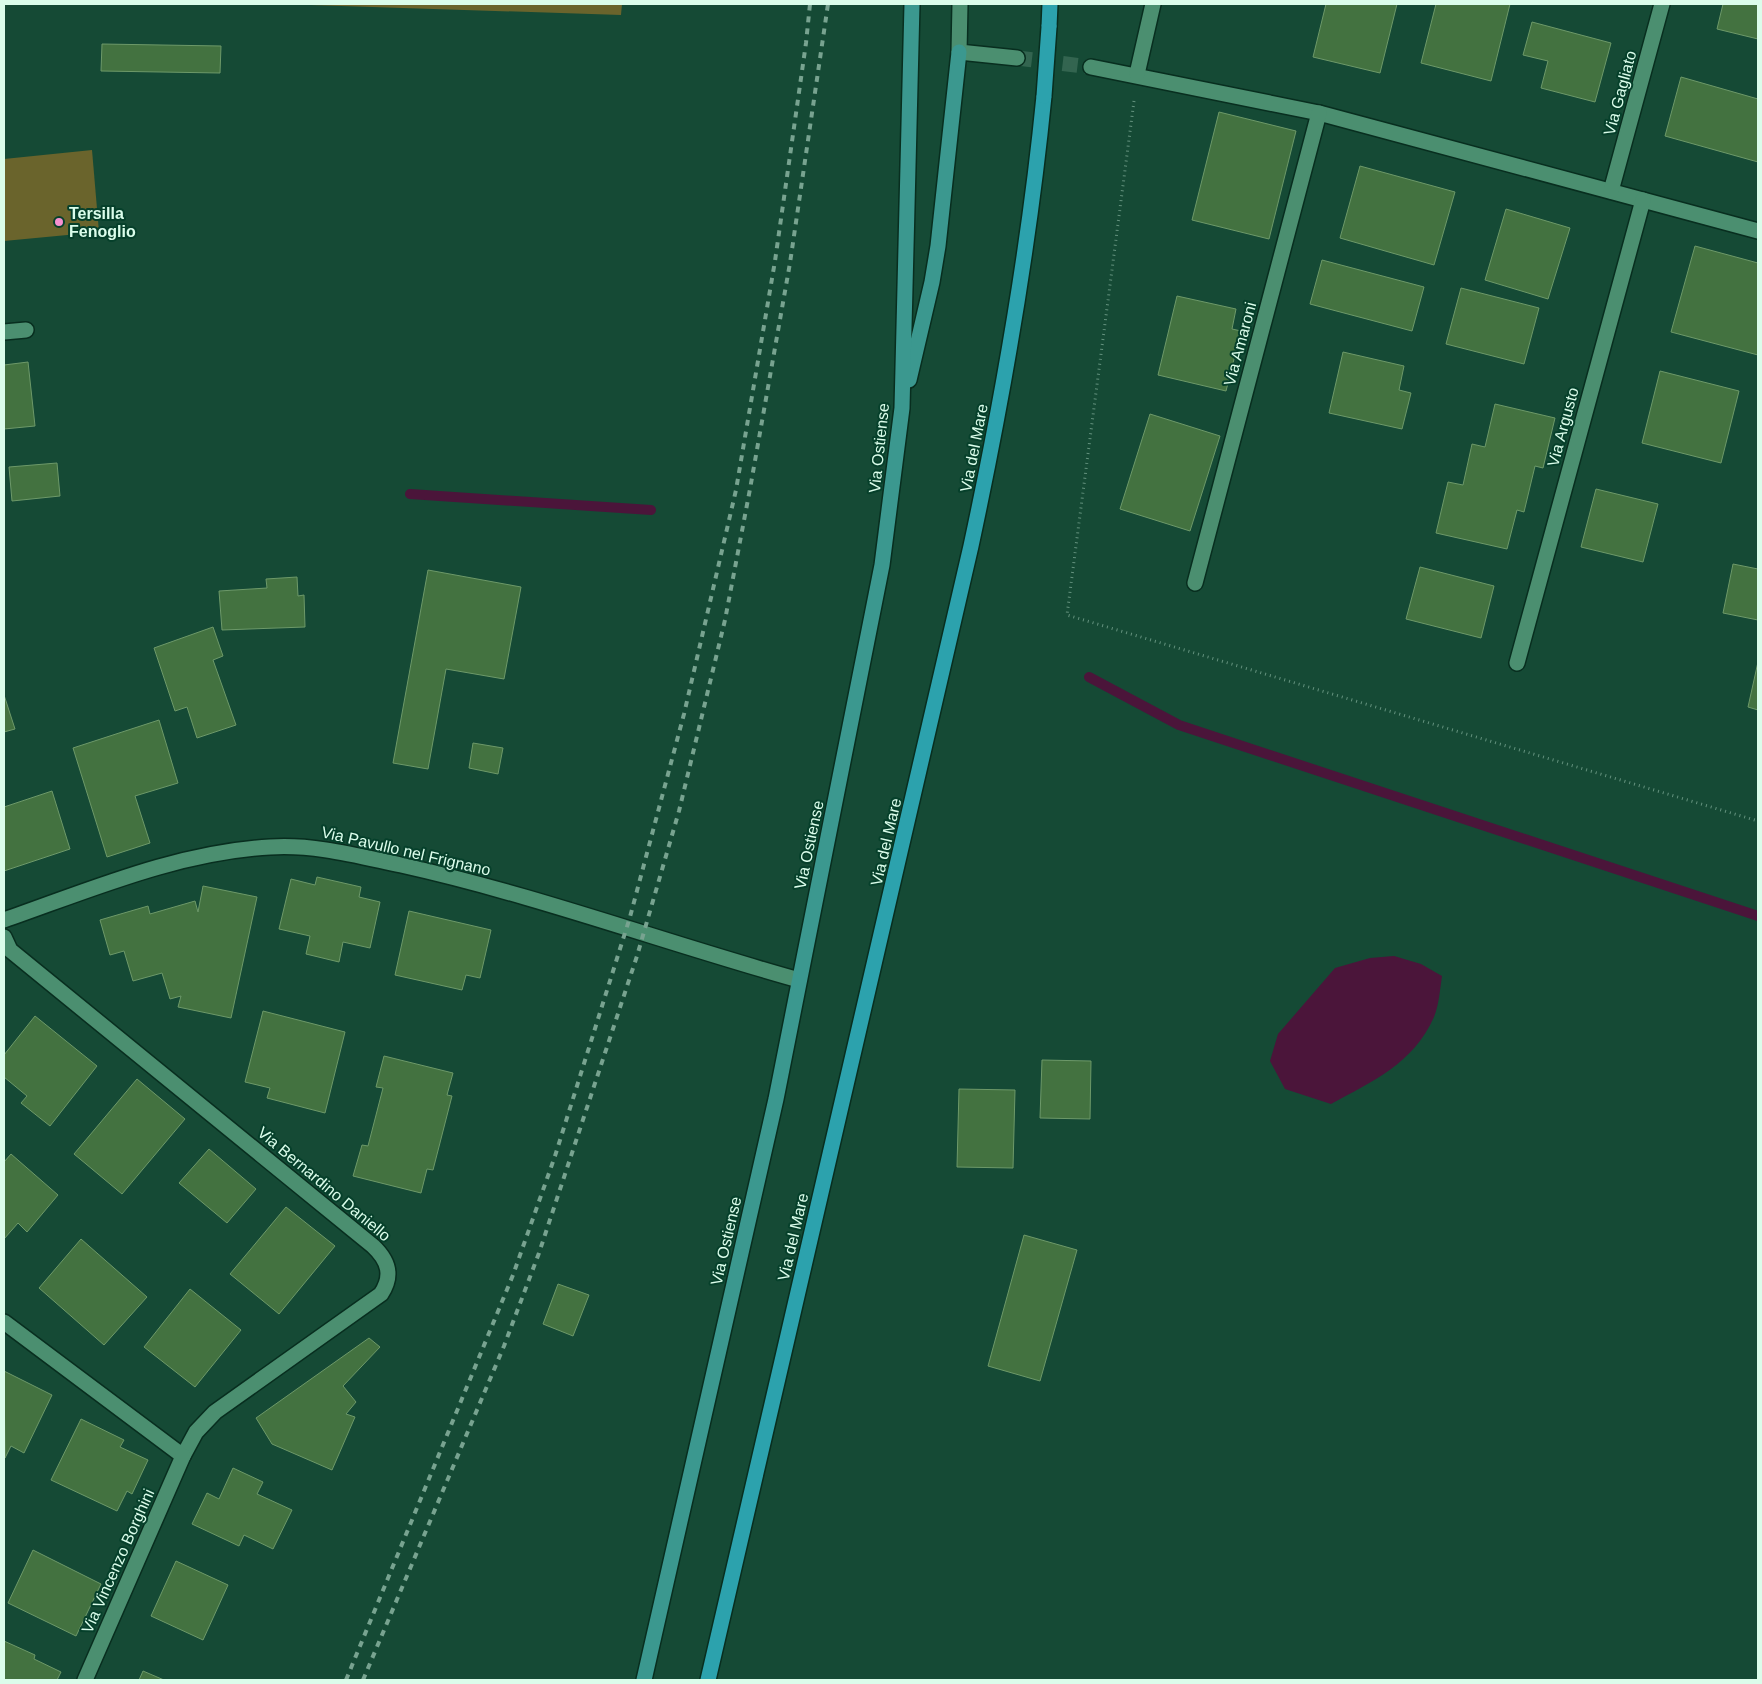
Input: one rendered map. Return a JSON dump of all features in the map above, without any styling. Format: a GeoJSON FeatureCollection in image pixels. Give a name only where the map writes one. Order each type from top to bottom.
{"type":"FeatureCollection","features":[{"type":"Feature","properties":{"kind":"main road","name":"Via Ostiense"},"geometry":{"type":"LineString","coordinates":[[644,1680],[774,1109],[873,616],[889,516],[902,408],[912,4]]}},
{"type":"Feature","properties":{"kind":"main road","name":"Via del Mare"},"geometry":{"type":"LineString","coordinates":[[708,1680],[972,546],[1020,294],[1033,200],[1044,96],[1050,4]]}},
{"type":"Feature","properties":{"kind":"main road"},"geometry":{"type":"LineString","coordinates":[[902,408],[928,302],[938,246],[959,52]]}},
{"type":"Feature","properties":{"kind":"street"},"geometry":{"type":"LineString","coordinates":[[960,4],[959,52],[1017,58]]}},
{"type":"Feature","properties":{"kind":"street"},"geometry":{"type":"LineString","coordinates":[[1137,74],[1153,4]]}},
{"type":"Feature","properties":{"kind":"street","name":"Via Gagliato"},"geometry":{"type":"LineString","coordinates":[[1611,191],[1662,4]]}},
{"type":"Feature","properties":{"kind":"street"},"geometry":{"type":"LineString","coordinates":[[1091,67],[1137,74],[1319,113],[1758,231]]}},
{"type":"Feature","properties":{"kind":"street","name":"Via Amaroni"},"geometry":{"type":"LineString","coordinates":[[1195,583],[1319,113]]}},
{"type":"Feature","properties":{"kind":"street","name":"Via Argusto"},"geometry":{"type":"LineString","coordinates":[[1517,662],[1643,200]]}},
{"type":"Feature","properties":{"kind":"street"},"geometry":{"type":"LineString","coordinates":[[4,332],[26,330]]}},
{"type":"Feature","properties":{"kind":"street","name":"Via Pavullo nel Frignano"},"geometry":{"type":"LineString","coordinates":[[4,920],[167,865],[256,848],[306,847],[339,852],[459,878],[799,980]]}},
{"type":"Feature","properties":{"kind":"street","name":"Via Bernardino Daniello"},"geometry":{"type":"LineString","coordinates":[[4,938],[10,950],[373,1246],[386,1261],[388,1279],[380,1294],[215,1412],[196,1432],[183,1456]]}},
{"type":"Feature","properties":{"kind":"street"},"geometry":{"type":"LineString","coordinates":[[4,1322],[183,1456]]}},
{"type":"Feature","properties":{"kind":"street","name":"Via Vincenzo Borghini"},"geometry":{"type":"LineString","coordinates":[[85,1680],[183,1456]]}},
{"type":"Feature","properties":{"kind":"path"},"geometry":{"type":"LineString","coordinates":[[1137,74],[1067,615],[1758,821]]}},
{"type":"Feature","properties":{"kind":"shaded area"},"geometry":{"type":"Polygon","coordinates":[[[280,4],[622,4],[621,15],[280,4]]]}},
{"type":"Feature","properties":{"kind":"shaded area"},"geometry":{"type":"Polygon","coordinates":[[[92,150],[99,232],[4,241],[4,159],[92,150]]]}},
{"type":"Feature","properties":{"kind":"shaded area"},"geometry":{"type":"Polygon","coordinates":[[[1394,956],[1421,964],[1442,976],[1434,1017],[1415,1047],[1377,1079],[1331,1104],[1285,1089],[1270,1061],[1278,1034],[1335,968],[1370,958],[1394,956]]]}},
{"type":"Feature","properties":{"kind":"building"},"geometry":{"type":"Polygon","coordinates":[[[1326,4],[1397,4],[1380,73],[1313,57],[1326,4]]]}},
{"type":"Feature","properties":{"kind":"building"},"geometry":{"type":"Polygon","coordinates":[[[1436,4],[1510,4],[1491,81],[1421,63],[1436,4]]]}},
{"type":"Feature","properties":{"kind":"building"},"geometry":{"type":"Polygon","coordinates":[[[1723,4],[1758,4],[1758,39],[1717,29],[1723,4]]]}},
{"type":"Feature","properties":{"kind":"building"},"geometry":{"type":"Polygon","coordinates":[[[1532,22],[1611,43],[1595,102],[1541,88],[1548,61],[1523,55],[1532,22]]]}},
{"type":"Feature","properties":{"kind":"building"},"geometry":{"type":"Polygon","coordinates":[[[102,44],[221,46],[220,73],[101,71],[102,44]]]}},
{"type":"Feature","properties":{"kind":"building"},"geometry":{"type":"Polygon","coordinates":[[[1681,77],[1758,99],[1758,162],[1665,136],[1681,77]]]}},
{"type":"Feature","properties":{"kind":"building"},"geometry":{"type":"Polygon","coordinates":[[[1219,112],[1296,131],[1269,239],[1192,220],[1219,112]]]}},
{"type":"Feature","properties":{"kind":"building"},"geometry":{"type":"Polygon","coordinates":[[[1360,166],[1455,192],[1434,265],[1340,238],[1360,166]]]}},
{"type":"Feature","properties":{"kind":"building"},"geometry":{"type":"Polygon","coordinates":[[[1506,209],[1570,228],[1548,299],[1485,280],[1506,209]]]}},
{"type":"Feature","properties":{"kind":"building"},"geometry":{"type":"Polygon","coordinates":[[[1695,246],[1758,263],[1758,355],[1671,332],[1695,246]]]}},
{"type":"Feature","properties":{"kind":"building"},"geometry":{"type":"Polygon","coordinates":[[[1322,260],[1424,287],[1412,331],[1310,304],[1322,260]]]}},
{"type":"Feature","properties":{"kind":"building"},"geometry":{"type":"Polygon","coordinates":[[[1461,288],[1539,308],[1524,364],[1446,344],[1461,288]]]}},
{"type":"Feature","properties":{"kind":"building"},"geometry":{"type":"Polygon","coordinates":[[[1177,296],[1236,309],[1232,329],[1241,331],[1226,391],[1158,375],[1177,296]]]}},
{"type":"Feature","properties":{"kind":"building"},"geometry":{"type":"Polygon","coordinates":[[[1343,352],[1404,366],[1399,390],[1411,393],[1402,429],[1329,413],[1343,352]]]}},
{"type":"Feature","properties":{"kind":"building"},"geometry":{"type":"Polygon","coordinates":[[[28,362],[35,426],[4,429],[4,365],[28,362]]]}},
{"type":"Feature","properties":{"kind":"building"},"geometry":{"type":"Polygon","coordinates":[[[1660,371],[1739,391],[1721,463],[1642,443],[1660,371]]]}},
{"type":"Feature","properties":{"kind":"building"},"geometry":{"type":"Polygon","coordinates":[[[1495,404],[1555,418],[1543,468],[1535,466],[1524,512],[1517,510],[1507,549],[1436,533],[1448,482],[1463,485],[1472,444],[1485,447],[1495,404]]]}},
{"type":"Feature","properties":{"kind":"building"},"geometry":{"type":"Polygon","coordinates":[[[1150,414],[1220,436],[1190,531],[1120,509],[1150,414]]]}},
{"type":"Feature","properties":{"kind":"building"},"geometry":{"type":"Polygon","coordinates":[[[57,463],[60,496],[12,501],[9,467],[57,463]]]}},
{"type":"Feature","properties":{"kind":"building"},"geometry":{"type":"Polygon","coordinates":[[[1596,489],[1658,504],[1643,562],[1581,547],[1596,489]]]}},
{"type":"Feature","properties":{"kind":"building"},"geometry":{"type":"Polygon","coordinates":[[[1733,564],[1758,569],[1758,620],[1723,613],[1733,564]]]}},
{"type":"Feature","properties":{"kind":"building"},"geometry":{"type":"Polygon","coordinates":[[[1420,567],[1494,586],[1481,638],[1406,619],[1420,567]]]}},
{"type":"Feature","properties":{"kind":"building"},"geometry":{"type":"Polygon","coordinates":[[[428,570],[521,587],[504,679],[446,669],[428,769],[393,763],[428,570]]]}},
{"type":"Feature","properties":{"kind":"building"},"geometry":{"type":"Polygon","coordinates":[[[297,577],[298,596],[304,595],[305,627],[222,630],[219,591],[267,588],[266,579],[297,577]]]}},
{"type":"Feature","properties":{"kind":"building"},"geometry":{"type":"Polygon","coordinates":[[[213,627],[223,656],[213,660],[236,725],[197,738],[187,707],[175,711],[154,648],[213,627]]]}},
{"type":"Feature","properties":{"kind":"building"},"geometry":{"type":"Polygon","coordinates":[[[1758,662],[1758,710],[1748,707],[1758,662]]]}},
{"type":"Feature","properties":{"kind":"building"},"geometry":{"type":"Polygon","coordinates":[[[4,695],[15,729],[4,732],[4,695]]]}},
{"type":"Feature","properties":{"kind":"building"},"geometry":{"type":"Polygon","coordinates":[[[159,720],[178,783],[135,796],[150,843],[107,857],[73,748],[159,720]]]}},
{"type":"Feature","properties":{"kind":"building"},"geometry":{"type":"Polygon","coordinates":[[[473,743],[503,748],[498,774],[469,768],[473,743]]]}},
{"type":"Feature","properties":{"kind":"building"},"geometry":{"type":"Polygon","coordinates":[[[52,791],[70,849],[4,871],[4,807],[52,791]]]}},
{"type":"Feature","properties":{"kind":"building"},"geometry":{"type":"Polygon","coordinates":[[[317,877],[361,887],[359,897],[380,902],[370,948],[343,942],[339,962],[306,954],[310,936],[279,929],[291,879],[315,885],[317,877]]]}},
{"type":"Feature","properties":{"kind":"building"},"geometry":{"type":"Polygon","coordinates":[[[203,886],[257,897],[231,1018],[178,1007],[181,996],[170,999],[162,973],[133,981],[124,951],[110,955],[100,920],[148,906],[150,914],[195,901],[198,912],[203,886]]]}},
{"type":"Feature","properties":{"kind":"building"},"geometry":{"type":"Polygon","coordinates":[[[409,911],[491,930],[480,978],[466,975],[462,990],[395,975],[409,911]]]}},
{"type":"Feature","properties":{"kind":"building"},"geometry":{"type":"Polygon","coordinates":[[[263,1011],[345,1032],[325,1113],[267,1098],[270,1088],[245,1082],[263,1011]]]}},
{"type":"Feature","properties":{"kind":"building"},"geometry":{"type":"Polygon","coordinates":[[[35,1016],[97,1066],[50,1126],[21,1103],[27,1096],[4,1077],[4,1055],[35,1016]]]}},
{"type":"Feature","properties":{"kind":"building"},"geometry":{"type":"Polygon","coordinates":[[[384,1056],[453,1073],[447,1095],[452,1096],[433,1170],[427,1169],[421,1193],[353,1176],[362,1145],[368,1146],[383,1088],[376,1087],[384,1056]]]}},
{"type":"Feature","properties":{"kind":"building"},"geometry":{"type":"Polygon","coordinates":[[[1042,1060],[1091,1061],[1090,1119],[1040,1118],[1042,1060]]]}},
{"type":"Feature","properties":{"kind":"building"},"geometry":{"type":"Polygon","coordinates":[[[137,1079],[185,1119],[122,1194],[74,1154],[137,1079]]]}},
{"type":"Feature","properties":{"kind":"building"},"geometry":{"type":"Polygon","coordinates":[[[959,1089],[1015,1090],[1013,1168],[957,1167],[959,1089]]]}},
{"type":"Feature","properties":{"kind":"building"},"geometry":{"type":"Polygon","coordinates":[[[209,1149],[256,1189],[227,1223],[179,1183],[209,1149]]]}},
{"type":"Feature","properties":{"kind":"building"},"geometry":{"type":"Polygon","coordinates":[[[11,1154],[58,1195],[27,1232],[18,1223],[4,1239],[4,1162],[11,1154]]]}},
{"type":"Feature","properties":{"kind":"building"},"geometry":{"type":"Polygon","coordinates":[[[286,1207],[335,1246],[279,1314],[230,1274],[286,1207]]]}},
{"type":"Feature","properties":{"kind":"building"},"geometry":{"type":"Polygon","coordinates":[[[1024,1235],[1077,1250],[1040,1381],[988,1366],[1024,1235]]]}},
{"type":"Feature","properties":{"kind":"building"},"geometry":{"type":"Polygon","coordinates":[[[81,1239],[147,1297],[104,1345],[39,1288],[81,1239]]]}},
{"type":"Feature","properties":{"kind":"building"},"geometry":{"type":"Polygon","coordinates":[[[558,1284],[589,1295],[573,1336],[543,1324],[558,1284]]]}},
{"type":"Feature","properties":{"kind":"building"},"geometry":{"type":"Polygon","coordinates":[[[190,1289],[241,1330],[195,1387],[144,1347],[190,1289]]]}},
{"type":"Feature","properties":{"kind":"building"},"geometry":{"type":"Polygon","coordinates":[[[369,1338],[380,1347],[343,1386],[356,1402],[346,1414],[355,1417],[332,1470],[272,1444],[256,1418],[369,1338]]]}},
{"type":"Feature","properties":{"kind":"building"},"geometry":{"type":"Polygon","coordinates":[[[4,1371],[52,1395],[24,1453],[11,1446],[5,1458],[4,1371]]]}},
{"type":"Feature","properties":{"kind":"building"},"geometry":{"type":"Polygon","coordinates":[[[81,1419],[124,1440],[120,1447],[148,1460],[132,1494],[127,1491],[117,1511],[51,1480],[81,1419]]]}},
{"type":"Feature","properties":{"kind":"building"},"geometry":{"type":"Polygon","coordinates":[[[233,1468],[263,1482],[257,1494],[292,1510],[273,1549],[244,1535],[239,1546],[192,1524],[207,1493],[219,1499],[233,1468]]]}},
{"type":"Feature","properties":{"kind":"building"},"geometry":{"type":"Polygon","coordinates":[[[33,1550],[101,1584],[76,1636],[8,1603],[33,1550]]]}},
{"type":"Feature","properties":{"kind":"building"},"geometry":{"type":"Polygon","coordinates":[[[176,1561],[228,1585],[203,1640],[151,1616],[176,1561]]]}},
{"type":"Feature","properties":{"kind":"building"},"geometry":{"type":"Polygon","coordinates":[[[4,1641],[35,1655],[34,1659],[61,1672],[57,1680],[4,1680],[4,1641]]]}},
{"type":"Feature","properties":{"kind":"building"},"geometry":{"type":"Polygon","coordinates":[[[143,1671],[164,1680],[139,1680],[143,1671]]]}},
{"type":"Feature","properties":{"kind":"waterway"},"geometry":{"type":"LineString","coordinates":[[410,494],[651,510]]}},
{"type":"Feature","properties":{"kind":"waterway"},"geometry":{"type":"LineString","coordinates":[[1089,677],[1179,725],[1758,916]]}},
{"type":"Feature","properties":{"kind":"tunnel"},"geometry":{"type":"LineString","coordinates":[[1017,58],[1091,67]]}},
{"type":"Feature","properties":{"kind":"railway"},"geometry":{"type":"LineString","coordinates":[[346,1680],[513,1275],[555,1156],[630,917],[684,714],[736,490],[775,261],[810,4]]}},
{"type":"Feature","properties":{"kind":"railway"},"geometry":{"type":"LineString","coordinates":[[363,1680],[504,1346],[539,1253],[637,956],[679,811],[725,620],[750,489],[790,263],[828,4]]}},
{"type":"Feature","properties":{"kind":"place","name":"Tersilla Fenoglio"},"geometry":{"type":"Point","coordinates":[59,222]}}]}
